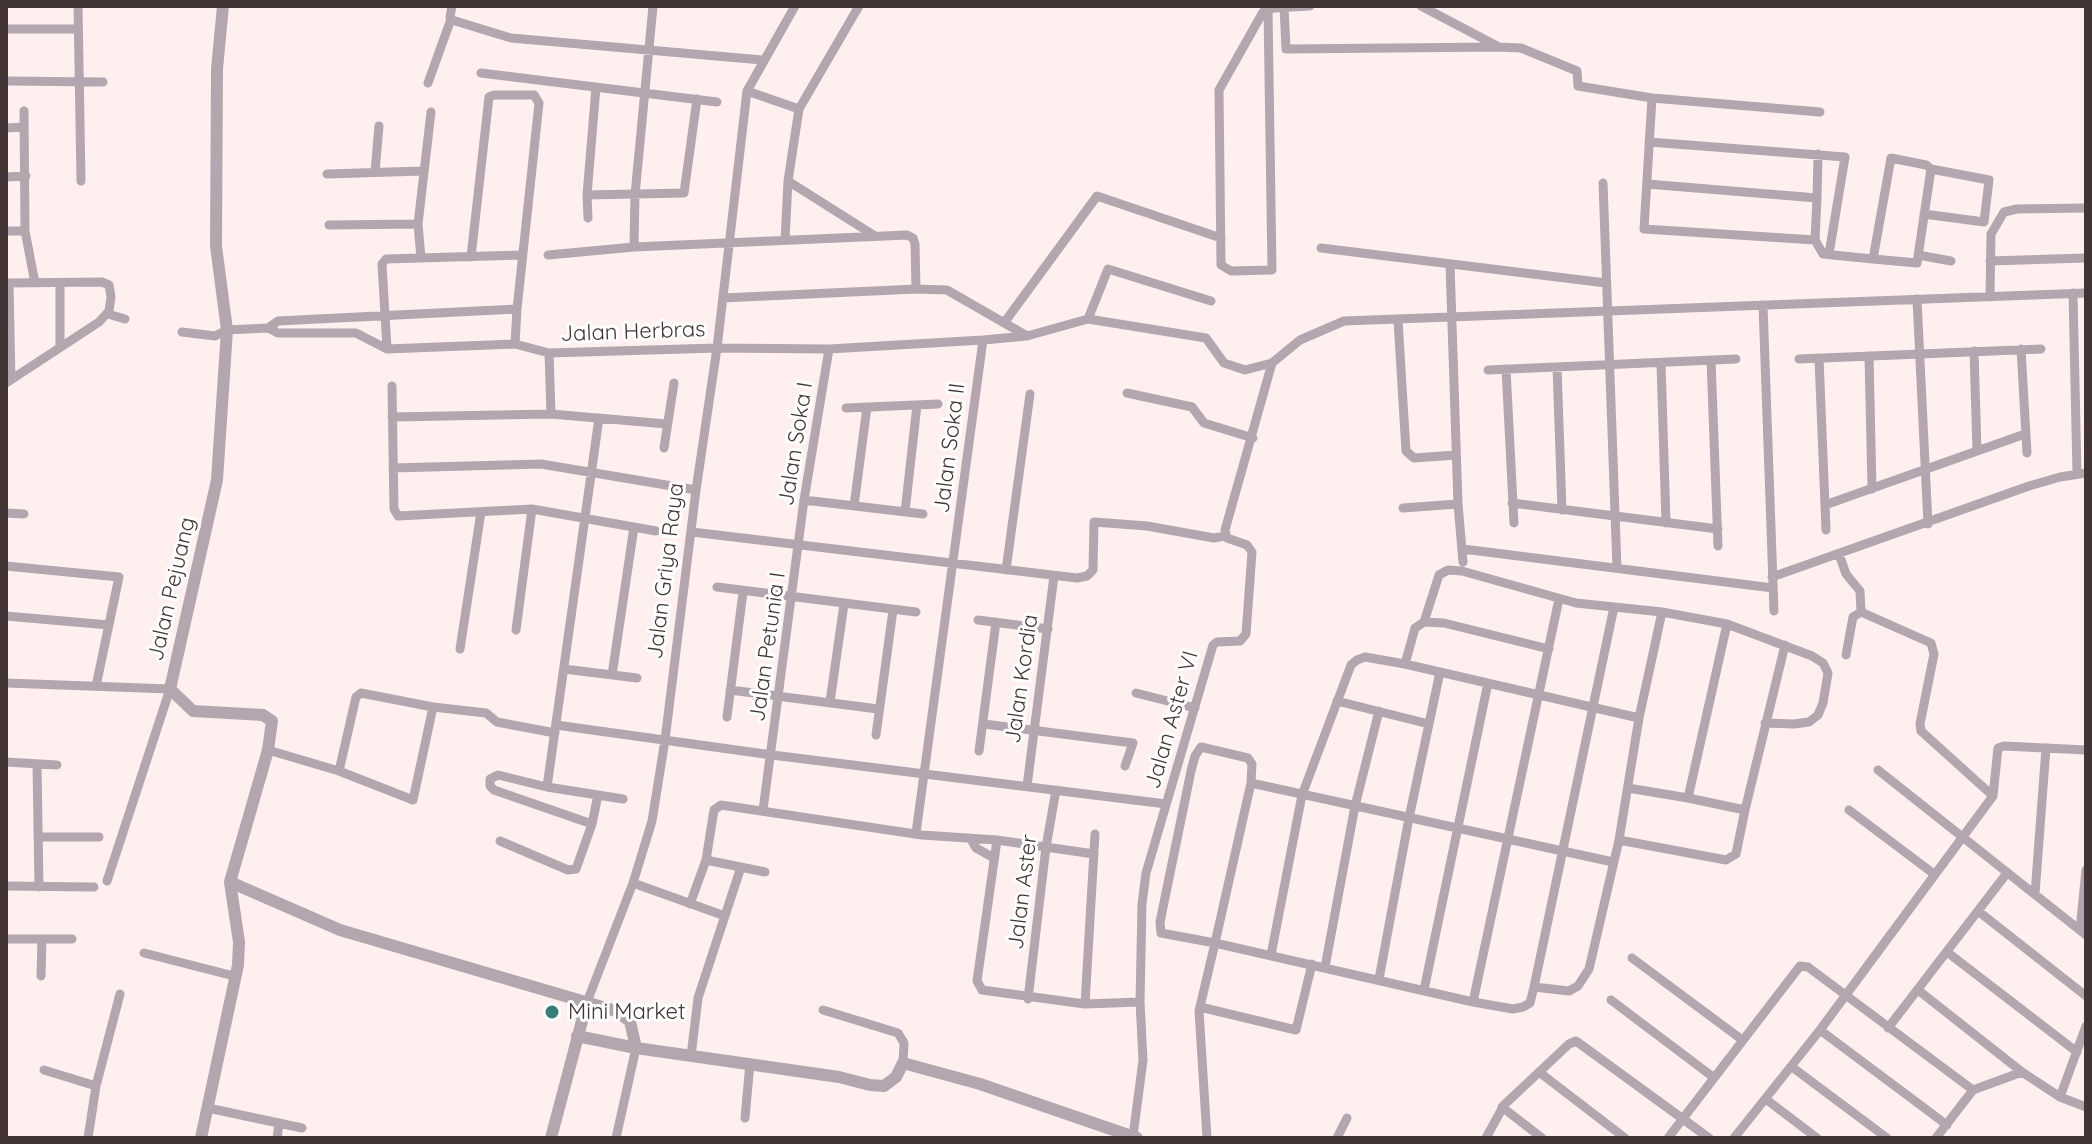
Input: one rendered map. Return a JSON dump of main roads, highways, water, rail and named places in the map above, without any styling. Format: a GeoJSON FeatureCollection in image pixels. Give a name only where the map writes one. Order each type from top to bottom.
{"type":"FeatureCollection","features":[{"type":"Feature","properties":{"kind":"place","name":"Mini Market"},"geometry":{"type":"Point","coordinates":[552,1012]}}]}
